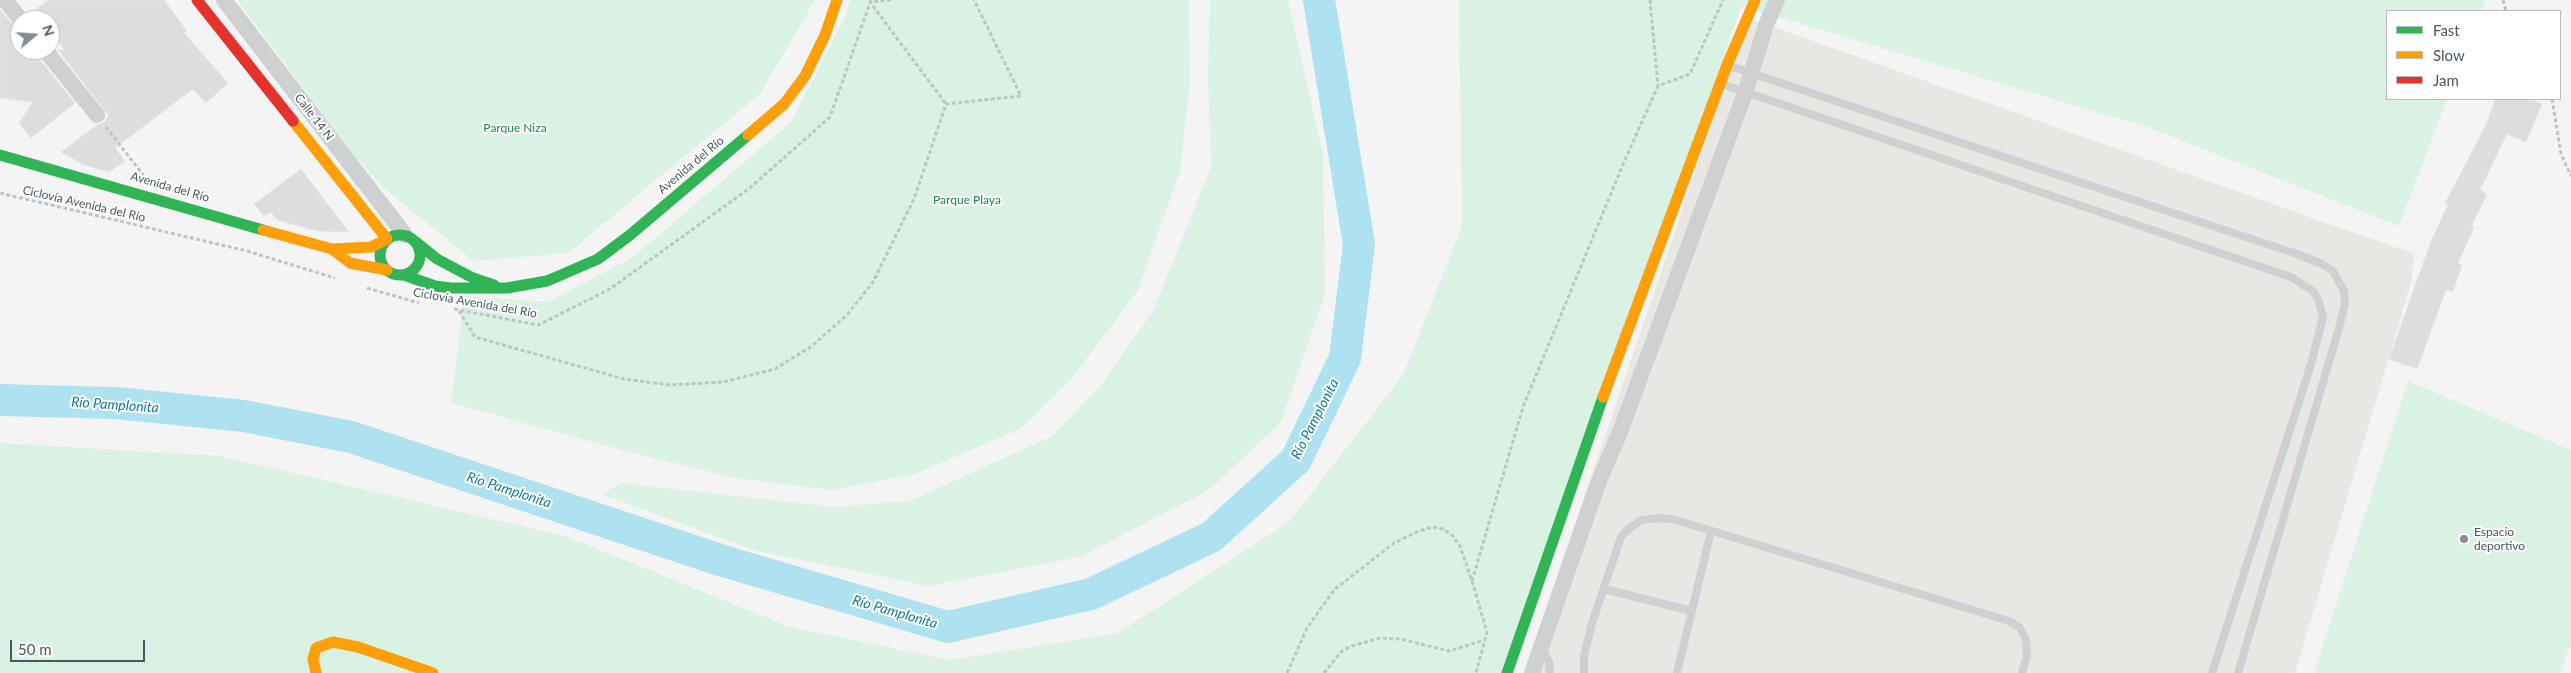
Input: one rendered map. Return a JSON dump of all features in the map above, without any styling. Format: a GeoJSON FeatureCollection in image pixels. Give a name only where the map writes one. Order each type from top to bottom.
{"type":"FeatureCollection","features":[{"type":"Feature","properties":{"kind":"main road","name":"Calle 14 N"},"geometry":{"type":"LineString","coordinates":[[197,0],[387,238]]}},
{"type":"Feature","properties":{"kind":"main road","name":"Avenida del Río"},"geometry":{"type":"LineString","coordinates":[[404,275],[435,286],[451,288],[507,288],[547,281],[598,259],[630,235],[784,104],[805,76],[821,43],[836,0]]}},
{"type":"Feature","properties":{"kind":"main road"},"geometry":{"type":"LineString","coordinates":[[1507,673],[1576,471],[1720,83],[1755,0]]}},
{"type":"Feature","properties":{"kind":"main road","name":"Avenida del Río"},"geometry":{"type":"LineString","coordinates":[[0,155],[332,249]]}},
{"type":"Feature","properties":{"kind":"main road"},"geometry":{"type":"LineString","coordinates":[[360,206],[363,224]]}},
{"type":"Feature","properties":{"kind":"main road"},"geometry":{"type":"LineString","coordinates":[[332,249],[346,250],[371,247],[393,235],[410,238],[437,259],[466,274],[507,288]]}},
{"type":"Feature","properties":{"kind":"main road"},"geometry":{"type":"LineString","coordinates":[[332,249],[355,244],[359,238]]}},
{"type":"Feature","properties":{"kind":"main road"},"geometry":{"type":"LineString","coordinates":[[387,238],[381,252],[383,265],[392,274],[404,275],[414,270],[420,259],[420,252],[410,238]]}},
{"type":"Feature","properties":{"kind":"main road"},"geometry":{"type":"LineString","coordinates":[[332,249],[350,263],[387,270]]}},
{"type":"Feature","properties":{"kind":"main road"},"geometry":{"type":"LineString","coordinates":[[316,673],[314,660],[316,648],[333,642],[358,647],[433,673]]}},
{"type":"Feature","properties":{"kind":"street","name":"Calle 14 N"},"geometry":{"type":"LineString","coordinates":[[224,0],[410,238]]}},
{"type":"Feature","properties":{"kind":"street"},"geometry":{"type":"LineString","coordinates":[[1532,673],[1599,481],[1620,432],[1745,93],[1766,25],[1778,0]]}},
{"type":"Feature","properties":{"kind":"street"},"geometry":{"type":"LineString","coordinates":[[53,60],[96,115]]}},
{"type":"Feature","properties":{"kind":"street"},"geometry":{"type":"LineString","coordinates":[[1596,419],[1606,431],[1620,432]]}},
{"type":"Feature","properties":{"kind":"street"},"geometry":{"type":"LineString","coordinates":[[1576,471],[1581,467],[1588,466],[1594,468],[1598,474],[1599,481]]}},
{"type":"Feature","properties":{"kind":"lane"},"geometry":{"type":"LineString","coordinates":[[1727,65],[2296,254],[2322,264],[2333,271],[2344,291],[2345,303],[2341,321],[2238,673]]}},
{"type":"Feature","properties":{"kind":"lane"},"geometry":{"type":"LineString","coordinates":[[1720,83],[2286,275],[2313,291],[2318,299],[2322,317],[2311,364],[2212,673]]}},
{"type":"Feature","properties":{"kind":"lane"},"geometry":{"type":"LineString","coordinates":[[1584,673],[1584,656],[1592,623],[1621,537],[1641,520],[1666,518],[2009,621],[2019,627],[2026,639],[2027,656],[2022,673]]}},
{"type":"Feature","properties":{"kind":"lane"},"geometry":{"type":"LineString","coordinates":[[1677,673],[1711,531]]}},
{"type":"Feature","properties":{"kind":"lane"},"geometry":{"type":"LineString","coordinates":[[1604,589],[1692,611]]}},
{"type":"Feature","properties":{"kind":"lane"},"geometry":{"type":"LineString","coordinates":[[1542,647],[1549,662],[1550,673]]}},
{"type":"Feature","properties":{"kind":"path"},"geometry":{"type":"LineString","coordinates":[[870,1],[891,0]]}},
{"type":"Feature","properties":{"kind":"path"},"geometry":{"type":"LineString","coordinates":[[946,104],[1022,96],[974,0]]}},
{"type":"Feature","properties":{"kind":"path"},"geometry":{"type":"LineString","coordinates":[[1472,581],[1523,407],[1658,86],[1650,0]]}},
{"type":"Feature","properties":{"kind":"path"},"geometry":{"type":"LineString","coordinates":[[1658,86],[1690,74],[1723,0]]}},
{"type":"Feature","properties":{"kind":"path"},"geometry":{"type":"LineString","coordinates":[[870,1],[946,104]]}},
{"type":"Feature","properties":{"kind":"path","name":"Ciclovía Avenida del Río"},"geometry":{"type":"LineString","coordinates":[[450,309],[538,325],[610,289],[752,187],[830,117],[870,1]]}},
{"type":"Feature","properties":{"kind":"path"},"geometry":{"type":"LineString","coordinates":[[2552,100],[2561,154],[2571,176]]}},
{"type":"Feature","properties":{"kind":"path"},"geometry":{"type":"LineString","coordinates":[[459,310],[475,338],[624,379],[679,385],[724,382],[775,369],[812,346],[847,315],[873,282],[914,199],[946,104]]}},
{"type":"Feature","properties":{"kind":"path"},"geometry":{"type":"LineString","coordinates":[[96,115],[145,176]]}},
{"type":"Feature","properties":{"kind":"path","name":"Ciclovía Avenida del Río"},"geometry":{"type":"LineString","coordinates":[[0,194],[247,251],[341,280]]}},
{"type":"Feature","properties":{"kind":"path","name":"Ciclovía Avenida del Río"},"geometry":{"type":"LineString","coordinates":[[360,286],[425,304]]}},
{"type":"Feature","properties":{"kind":"path"},"geometry":{"type":"LineString","coordinates":[[1286,673],[1308,628],[1334,590],[1394,543],[1410,535],[1432,528],[1443,529],[1453,536],[1460,546],[1486,626],[1485,640],[1476,673]]}},
{"type":"Feature","properties":{"kind":"path"},"geometry":{"type":"LineString","coordinates":[[1324,673],[1342,651],[1380,638],[1401,639],[1449,651],[1485,640]]}},
{"type":"Feature","properties":{"kind":"shaded area"},"geometry":{"type":"Polygon","coordinates":[[[1748,18],[2414,254],[2411,283],[2295,673],[1524,673],[1748,18]]]}},
{"type":"Feature","properties":{"kind":"green space","name":"Parque Niza"},"geometry":{"type":"Polygon","coordinates":[[[237,0],[815,0],[760,94],[568,253],[474,261],[381,186],[359,159],[357,160],[237,0]]]}},
{"type":"Feature","properties":{"kind":"green space","name":"Parque Playa"},"geometry":{"type":"Polygon","coordinates":[[[851,0],[1189,0],[1190,79],[1180,171],[1138,290],[1071,379],[1020,429],[915,474],[831,490],[736,478],[618,449],[451,403],[464,296],[548,302],[633,257],[791,122],[844,19],[851,0]]]}},
{"type":"Feature","properties":{"kind":"green space"},"geometry":{"type":"Polygon","coordinates":[[[1210,0],[1288,0],[1323,155],[1325,294],[1281,422],[1209,490],[1080,557],[929,586],[753,550],[602,494],[621,483],[833,507],[910,501],[1052,436],[1101,385],[1153,311],[1211,167],[1208,77],[1210,0]]]}},
{"type":"Feature","properties":{"kind":"green space"},"geometry":{"type":"Polygon","coordinates":[[[1459,0],[2485,0],[2481,10],[2386,10],[2386,100],[2447,100],[2399,226],[2147,127],[1741,6],[1514,673],[0,673],[0,443],[220,456],[565,536],[790,627],[950,660],[1118,633],[1289,522],[1403,375],[1462,226],[1459,0]]]}},
{"type":"Feature","properties":{"kind":"green space","name":"Espacio deportivo"},"geometry":{"type":"Polygon","coordinates":[[[2408,381],[2571,450],[2571,643],[2560,673],[2314,673],[2408,381]]]}},
{"type":"Feature","properties":{"kind":"building"},"geometry":{"type":"Polygon","coordinates":[[[49,0],[164,0],[187,31],[184,33],[228,83],[206,103],[193,89],[115,148],[125,161],[109,172],[84,165],[61,152],[97,125],[103,123],[109,116],[60,53],[60,50],[64,50],[60,44],[60,10],[38,10],[37,8],[49,0]]]}},
{"type":"Feature","properties":{"kind":"building"},"geometry":{"type":"Polygon","coordinates":[[[0,10],[10,21],[10,60],[40,60],[75,103],[31,138],[19,123],[33,102],[0,98],[0,10]]]}},
{"type":"Feature","properties":{"kind":"building"},"geometry":{"type":"Polygon","coordinates":[[[2495,100],[2532,100],[2542,104],[2526,142],[2507,134],[2480,190],[2487,194],[2471,227],[2474,228],[2458,263],[2462,265],[2453,292],[2446,290],[2417,369],[2389,359],[2431,241],[2448,205],[2445,203],[2486,125],[2495,100]]]}},
{"type":"Feature","properties":{"kind":"building"},"geometry":{"type":"Polygon","coordinates":[[[301,169],[349,232],[317,231],[277,220],[271,212],[264,216],[254,204],[301,169]]]}},
{"type":"Feature","properties":{"kind":"waterway","name":"Río Pamplonita"},"geometry":{"type":"LineString","coordinates":[[0,400],[116,403],[244,416],[351,437],[723,561],[948,627],[1091,594],[1211,537],[1296,460],[1345,358],[1359,244],[1319,0]]}},
{"type":"Feature","properties":{"kind":"traffic: fast"},"geometry":{"type":"LineString","coordinates":[[404,275],[435,286],[451,288],[507,288],[547,281],[598,259],[630,235],[748,135]]}},
{"type":"Feature","properties":{"kind":"traffic: fast"},"geometry":{"type":"LineString","coordinates":[[0,155],[263,230]]}},
{"type":"Feature","properties":{"kind":"traffic: fast"},"geometry":{"type":"LineString","coordinates":[[396,235],[404,235],[411,238],[417,244],[420,255],[417,266],[411,272],[404,275],[396,275],[389,272],[383,266],[380,259],[380,251],[383,244],[389,238],[396,235]]}},
{"type":"Feature","properties":{"kind":"traffic: fast"},"geometry":{"type":"LineString","coordinates":[[416,242],[437,259],[473,278],[494,285]]}},
{"type":"Feature","properties":{"kind":"traffic: fast"},"geometry":{"type":"LineString","coordinates":[[1507,673],[1603,397]]}},
{"type":"Feature","properties":{"kind":"traffic: slow"},"geometry":{"type":"LineString","coordinates":[[748,135],[784,104],[805,76],[825,35],[837,0]]}},
{"type":"Feature","properties":{"kind":"traffic: slow"},"geometry":{"type":"LineString","coordinates":[[1603,397],[1727,65],[1755,0]]}},
{"type":"Feature","properties":{"kind":"traffic: slow"},"geometry":{"type":"LineString","coordinates":[[263,230],[332,249],[371,247],[387,239],[293,121]]}},
{"type":"Feature","properties":{"kind":"traffic: slow"},"geometry":{"type":"LineString","coordinates":[[332,249],[350,263],[387,270]]}},
{"type":"Feature","properties":{"kind":"traffic: slow"},"geometry":{"type":"LineString","coordinates":[[316,673],[313,659],[316,648],[333,642],[358,647],[433,673]]}},
{"type":"Feature","properties":{"kind":"traffic: jam"},"geometry":{"type":"LineString","coordinates":[[197,0],[293,121]]}},
{"type":"Feature","properties":{"kind":"place","name":"Espacio deportivo"},"geometry":{"type":"Point","coordinates":[2464,539]}}]}
